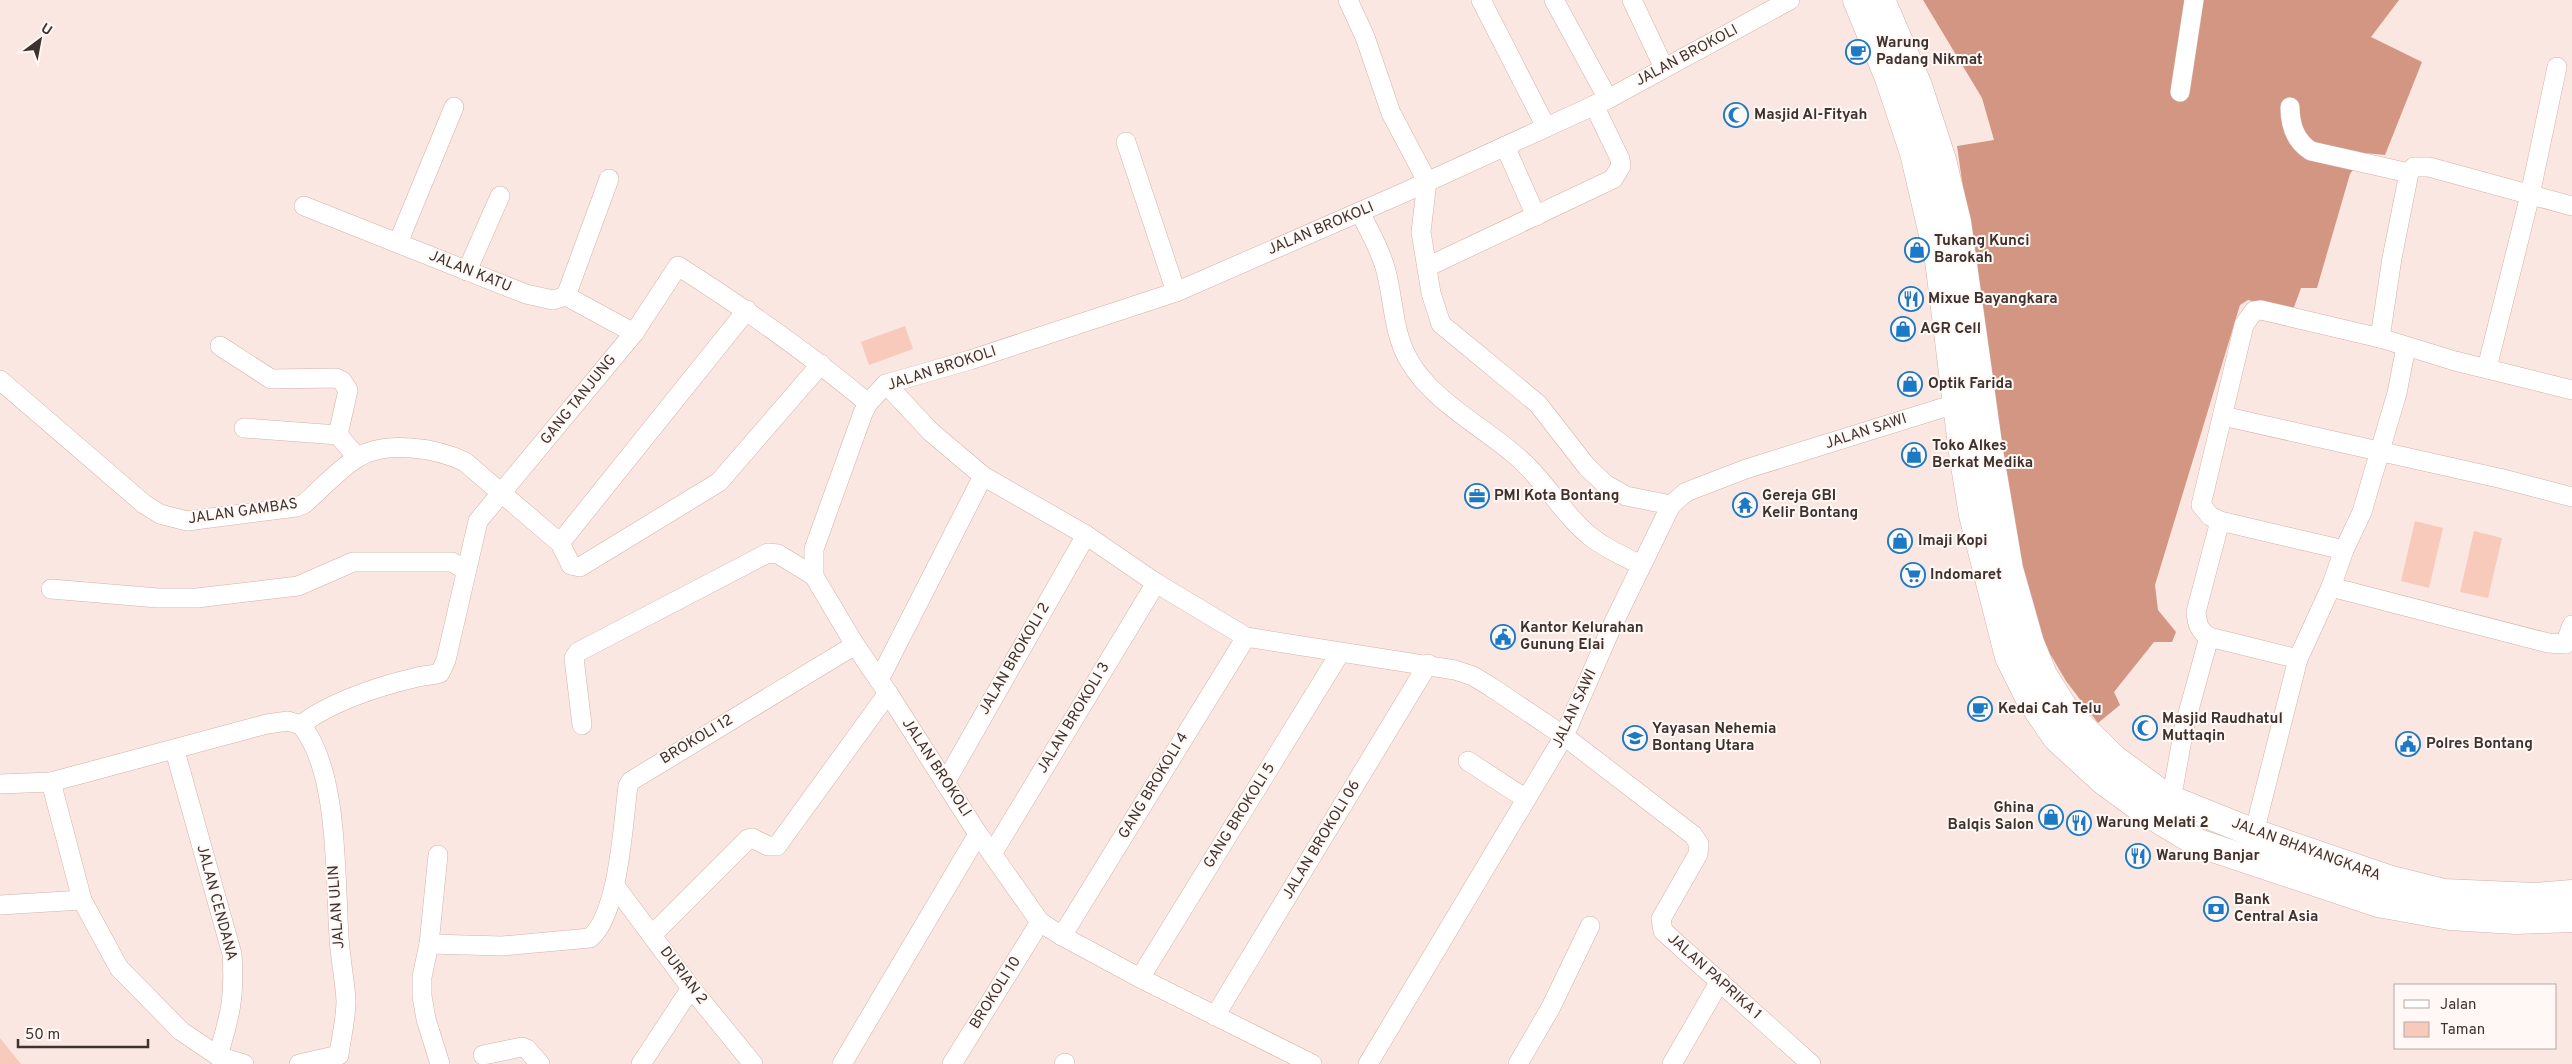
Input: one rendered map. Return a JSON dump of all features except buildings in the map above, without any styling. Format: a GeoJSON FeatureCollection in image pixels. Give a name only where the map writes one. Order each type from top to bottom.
{"type":"FeatureCollection","features":[{"type":"Feature","properties":{"kind":"main road","name":"JALAN BHAYANGKARA"},"geometry":{"type":"LineString","coordinates":[[1857,0],[1889,78],[1914,153],[1939,260],[1958,403],[1976,452]]}},
{"type":"Feature","properties":{"kind":"main road","name":"JALAN BHAYANGKARA"},"geometry":{"type":"LineString","coordinates":[[1881,0],[1918,86],[1942,160],[1957,222],[1976,452],[2009,657],[2030,699],[2057,738],[2104,781],[2145,811],[2198,843],[2250,845]]}},
{"type":"Feature","properties":{"kind":"main road","name":"JALAN BHAYANGKARA"},"geometry":{"type":"LineString","coordinates":[[1985,513],[2012,578],[2030,643],[2043,675],[2066,712],[2114,759],[2167,798],[2250,845],[2304,864],[2378,903],[2450,916],[2515,920],[2572,918]]}},
{"type":"Feature","properties":{"kind":"main road","name":"JALAN BHAYANGKARA"},"geometry":{"type":"LineString","coordinates":[[2304,864],[2388,879],[2444,893],[2527,896],[2572,894]]}},
{"type":"Feature","properties":{"kind":"street"},"geometry":{"type":"LineString","coordinates":[[1348,0],[1365,37],[1391,113],[1427,181],[1421,232],[1431,293],[1440,324],[1447,332],[1475,350],[1504,378],[1538,404],[1588,467],[1605,484],[1626,496],[1668,509]]}},
{"type":"Feature","properties":{"kind":"street"},"geometry":{"type":"LineString","coordinates":[[1481,0],[1546,127]]}},
{"type":"Feature","properties":{"kind":"street"},"geometry":{"type":"LineString","coordinates":[[1427,267],[1607,182],[1618,173],[1620,159],[1601,102],[1554,0]]}},
{"type":"Feature","properties":{"kind":"street"},"geometry":{"type":"LineString","coordinates":[[1632,0],[1664,68]]}},
{"type":"Feature","properties":{"kind":"street","name":"JALAN BROKOLI"},"geometry":{"type":"LineString","coordinates":[[1312,1064],[1140,978],[1040,922],[978,834],[855,645],[814,576],[814,549],[868,403],[886,384],[970,360],[1176,292],[1403,193],[1601,102],[1790,0]]}},
{"type":"Feature","properties":{"kind":"street"},"geometry":{"type":"LineString","coordinates":[[2180,92],[2194,0]]}},
{"type":"Feature","properties":{"kind":"street"},"geometry":{"type":"LineString","coordinates":[[2487,368],[2530,194],[2557,67]]}},
{"type":"Feature","properties":{"kind":"street"},"geometry":{"type":"LineString","coordinates":[[398,243],[454,107]]}},
{"type":"Feature","properties":{"kind":"street"},"geometry":{"type":"LineString","coordinates":[[2290,107],[2294,132],[2300,144],[2310,151],[2410,173]]}},
{"type":"Feature","properties":{"kind":"street"},"geometry":{"type":"LineString","coordinates":[[1126,142],[1176,292]]}},
{"type":"Feature","properties":{"kind":"street"},"geometry":{"type":"LineString","coordinates":[[1505,146],[1536,216]]}},
{"type":"Feature","properties":{"kind":"street"},"geometry":{"type":"LineString","coordinates":[[2380,338],[2392,258],[2410,173],[2414,167],[2429,167],[2572,206]]}},
{"type":"Feature","properties":{"kind":"street"},"geometry":{"type":"LineString","coordinates":[[609,179],[566,296],[634,333]]}},
{"type":"Feature","properties":{"kind":"street"},"geometry":{"type":"LineString","coordinates":[[467,271],[500,196]]}},
{"type":"Feature","properties":{"kind":"street","name":"JALAN KATU"},"geometry":{"type":"LineString","coordinates":[[304,206],[467,271],[547,300],[566,296]]}},
{"type":"Feature","properties":{"kind":"street"},"geometry":{"type":"LineString","coordinates":[[1366,209],[1383,260],[1397,328],[1410,362],[1436,393],[1530,468],[1565,511],[1591,537],[1640,564]]}},
{"type":"Feature","properties":{"kind":"street","name":"GANG TANJUNG"},"geometry":{"type":"LineString","coordinates":[[465,570],[469,564],[477,525],[634,333],[678,266],[747,310]]}},
{"type":"Feature","properties":{"kind":"street"},"geometry":{"type":"LineString","coordinates":[[821,364],[729,474],[710,489],[580,567],[575,567],[568,562],[560,543],[747,310],[821,364],[868,403]]}},
{"type":"Feature","properties":{"kind":"street"},"geometry":{"type":"LineString","coordinates":[[2344,550],[2220,521],[2210,516],[2201,505],[2244,325],[2254,311],[2261,310],[2380,338],[2406,347],[2572,390]]}},
{"type":"Feature","properties":{"kind":"street"},"geometry":{"type":"LineString","coordinates":[[220,346],[271,379],[336,378],[342,380],[348,390],[338,435]]}},
{"type":"Feature","properties":{"kind":"street"},"geometry":{"type":"LineString","coordinates":[[2250,845],[2298,659],[2332,587],[2344,550],[2362,512],[2397,393],[2406,347]]}},
{"type":"Feature","properties":{"kind":"street","name":"JALAN GAMBAS"},"geometry":{"type":"LineString","coordinates":[[0,380],[144,504],[174,519],[187,521],[296,507],[304,504],[357,457],[377,450],[400,448],[437,451],[465,462],[498,499],[560,543]]}},
{"type":"Feature","properties":{"kind":"street"},"geometry":{"type":"LineString","coordinates":[[886,384],[931,432],[983,476],[1086,535],[1156,583],[1246,637],[1340,653],[1428,664],[1473,676],[1564,736]]}},
{"type":"Feature","properties":{"kind":"street","name":"JALAN SAWI"},"geometry":{"type":"LineString","coordinates":[[1368,1064],[1564,736],[1640,564],[1668,509],[1686,492],[1746,469],[1958,403]]}},
{"type":"Feature","properties":{"kind":"street"},"geometry":{"type":"LineString","coordinates":[[2222,416],[2381,451],[2572,498]]}},
{"type":"Feature","properties":{"kind":"street"},"geometry":{"type":"LineString","coordinates":[[244,428],[338,435],[357,457]]}},
{"type":"Feature","properties":{"kind":"street"},"geometry":{"type":"LineString","coordinates":[[652,935],[748,839],[752,838],[768,846],[777,846],[884,687],[983,476]]}},
{"type":"Feature","properties":{"kind":"street"},"geometry":{"type":"LineString","coordinates":[[2220,521],[2196,612],[2196,622],[2202,633],[2209,637],[2298,659]]}},
{"type":"Feature","properties":{"kind":"street","name":"JALAN BROKOLI 2"},"geometry":{"type":"LineString","coordinates":[[945,783],[1086,535]]}},
{"type":"Feature","properties":{"kind":"street"},"geometry":{"type":"LineString","coordinates":[[582,725],[574,658],[578,652],[768,553],[778,554],[814,576]]}},
{"type":"Feature","properties":{"kind":"street"},"geometry":{"type":"LineString","coordinates":[[0,784],[51,782],[175,751],[267,724],[288,721],[301,725],[315,713],[369,692],[415,677],[440,672],[446,660],[465,570],[452,562],[353,562],[298,586],[178,598],[51,589]]}},
{"type":"Feature","properties":{"kind":"street","name":"JALAN BROKOLI 3"},"geometry":{"type":"LineString","coordinates":[[992,854],[1156,583]]}},
{"type":"Feature","properties":{"kind":"street"},"geometry":{"type":"LineString","coordinates":[[2332,587],[2548,643],[2565,644],[2572,625]]}},
{"type":"Feature","properties":{"kind":"street","name":"GANG BROKOLI 4"},"geometry":{"type":"LineString","coordinates":[[1062,936],[1246,637]]}},
{"type":"Feature","properties":{"kind":"street"},"geometry":{"type":"LineString","coordinates":[[2167,798],[2174,784],[2184,728],[2209,637]]}},
{"type":"Feature","properties":{"kind":"street","name":"BROKOLI 12"},"geometry":{"type":"LineString","coordinates":[[428,944],[502,946],[590,938],[600,927],[615,886],[628,786],[635,777],[855,645]]}},
{"type":"Feature","properties":{"kind":"street","name":"GANG BROKOLI 5"},"geometry":{"type":"LineString","coordinates":[[1140,978],[1340,653]]}},
{"type":"Feature","properties":{"kind":"street","name":"JALAN BROKOLI 06"},"geometry":{"type":"LineString","coordinates":[[1215,1016],[1428,664]]}},
{"type":"Feature","properties":{"kind":"street","name":"JALAN ULIN"},"geometry":{"type":"LineString","coordinates":[[299,1064],[340,1059],[346,1002],[339,946],[330,806],[321,764],[310,736],[301,725]]}},
{"type":"Feature","properties":{"kind":"street","name":"JALAN PAPRIKA 1"},"geometry":{"type":"LineString","coordinates":[[1564,736],[1693,835],[1699,844],[1698,854],[1661,919],[1660,927],[1811,1064]]}},
{"type":"Feature","properties":{"kind":"street","name":"JALAN CENDANA"},"geometry":{"type":"LineString","coordinates":[[175,751],[232,954],[233,994],[230,1017],[218,1056]]}},
{"type":"Feature","properties":{"kind":"street"},"geometry":{"type":"LineString","coordinates":[[1468,761],[1526,799]]}},
{"type":"Feature","properties":{"kind":"street"},"geometry":{"type":"LineString","coordinates":[[51,782],[82,900],[119,968],[181,1031],[218,1056],[244,1064]]}},
{"type":"Feature","properties":{"kind":"street"},"geometry":{"type":"LineString","coordinates":[[842,1064],[978,834]]}},
{"type":"Feature","properties":{"kind":"street"},"geometry":{"type":"LineString","coordinates":[[438,855],[428,944],[422,977],[422,996],[426,1019],[440,1064]]}},
{"type":"Feature","properties":{"kind":"street","name":"DURIAN 2"},"geometry":{"type":"LineString","coordinates":[[615,886],[691,988],[753,1064]]}},
{"type":"Feature","properties":{"kind":"street"},"geometry":{"type":"LineString","coordinates":[[0,905],[82,900]]}},
{"type":"Feature","properties":{"kind":"street","name":"BROKOLI 10"},"geometry":{"type":"LineString","coordinates":[[952,1064],[1040,922]]}},
{"type":"Feature","properties":{"kind":"street"},"geometry":{"type":"LineString","coordinates":[[1518,1064],[1552,1007],[1590,926]]}},
{"type":"Feature","properties":{"kind":"street"},"geometry":{"type":"LineString","coordinates":[[1672,1064],[1720,981]]}},
{"type":"Feature","properties":{"kind":"street"},"geometry":{"type":"LineString","coordinates":[[641,1064],[691,988]]}},
{"type":"Feature","properties":{"kind":"street"},"geometry":{"type":"LineString","coordinates":[[483,1055],[522,1047],[527,1049],[540,1064]]}},
{"type":"Feature","properties":{"kind":"green space"},"geometry":{"type":"Polygon","coordinates":[[[905,326],[913,349],[869,365],[861,342],[905,326]]]}},
{"type":"Feature","properties":{"kind":"green space"},"geometry":{"type":"Polygon","coordinates":[[[2415,521],[2443,528],[2429,588],[2401,581],[2415,521]]]}},
{"type":"Feature","properties":{"kind":"green space"},"geometry":{"type":"Polygon","coordinates":[[[2474,531],[2502,538],[2488,598],[2460,592],[2474,531]]]}},
{"type":"Feature","properties":{"kind":"green space"},"geometry":{"type":"Polygon","coordinates":[[[0,1038],[21,1064],[0,1064],[0,1038]]]}},
{"type":"Feature","properties":{"kind":"shaded area"},"geometry":{"type":"Polygon","coordinates":[[[1923,0],[2399,0],[2371,37],[2422,62],[2385,155],[2365,153],[2350,174],[2317,288],[2301,288],[2293,310],[2248,300],[2240,305],[2155,585],[2158,610],[2176,632],[2172,642],[2154,642],[2114,692],[2120,705],[2098,723],[2066,681],[2036,630],[2013,535],[1957,146],[1994,140],[1982,98],[1923,0]]]}},
{"type":"Feature","properties":{"kind":"place","name":"Warung Padang Nikmat"},"geometry":{"type":"Point","coordinates":[1858,52]}},
{"type":"Feature","properties":{"kind":"place","name":"Masjid Al-Fityah"},"geometry":{"type":"Point","coordinates":[1736,115]}},
{"type":"Feature","properties":{"kind":"place","name":"Tukang Kunci Barokah"},"geometry":{"type":"Point","coordinates":[1917,250]}},
{"type":"Feature","properties":{"kind":"place","name":"Mixue Bayangkara"},"geometry":{"type":"Point","coordinates":[1911,299]}},
{"type":"Feature","properties":{"kind":"place","name":"AGR Cell"},"geometry":{"type":"Point","coordinates":[1903,329]}},
{"type":"Feature","properties":{"kind":"place","name":"Optik Farida"},"geometry":{"type":"Point","coordinates":[1910,384]}},
{"type":"Feature","properties":{"kind":"place","name":"Toko Alkes Berkat Medika"},"geometry":{"type":"Point","coordinates":[1914,455]}},
{"type":"Feature","properties":{"kind":"place","name":"PMI Kota Bontang"},"geometry":{"type":"Point","coordinates":[1477,496]}},
{"type":"Feature","properties":{"kind":"place","name":"Gereja GBI Kelir Bontang"},"geometry":{"type":"Point","coordinates":[1745,505]}},
{"type":"Feature","properties":{"kind":"place","name":"Imaji Kopi"},"geometry":{"type":"Point","coordinates":[1900,541]}},
{"type":"Feature","properties":{"kind":"place","name":"Indomaret"},"geometry":{"type":"Point","coordinates":[1913,575]}},
{"type":"Feature","properties":{"kind":"place","name":"Kantor Kelurahan Gunung Elai"},"geometry":{"type":"Point","coordinates":[1503,637]}},
{"type":"Feature","properties":{"kind":"place","name":"Kedai Cah Telu"},"geometry":{"type":"Point","coordinates":[1980,709]}},
{"type":"Feature","properties":{"kind":"place","name":"Masjid Raudhatul Muttaqin"},"geometry":{"type":"Point","coordinates":[2145,728]}},
{"type":"Feature","properties":{"kind":"place","name":"Yayasan Nehemia Bontang Utara"},"geometry":{"type":"Point","coordinates":[1635,738]}},
{"type":"Feature","properties":{"kind":"place","name":"Polres Bontang"},"geometry":{"type":"Point","coordinates":[2408,744]}},
{"type":"Feature","properties":{"kind":"place","name":"Ghina Balqis Salon"},"geometry":{"type":"Point","coordinates":[2051,817]}},
{"type":"Feature","properties":{"kind":"place","name":"Warung Melati 2"},"geometry":{"type":"Point","coordinates":[2079,823]}},
{"type":"Feature","properties":{"kind":"place","name":"Warung Banjar"},"geometry":{"type":"Point","coordinates":[2138,856]}},
{"type":"Feature","properties":{"kind":"place","name":"Bank Central Asia"},"geometry":{"type":"Point","coordinates":[2216,909]}}]}
